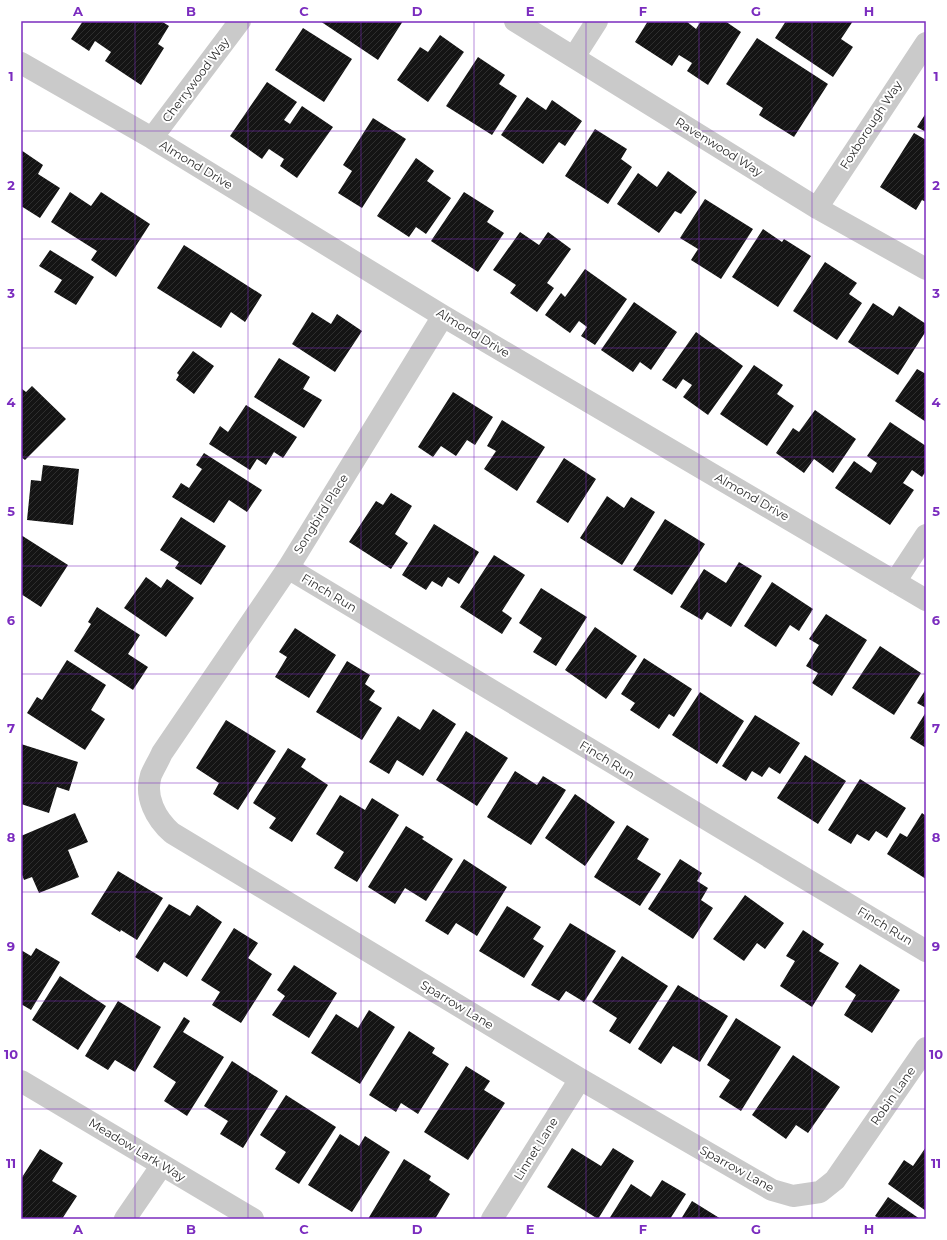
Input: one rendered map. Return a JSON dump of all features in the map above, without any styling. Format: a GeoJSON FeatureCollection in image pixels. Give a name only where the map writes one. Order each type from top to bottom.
{"type":"FeatureCollection","features":[{"type":"Feature","properties":{"kind":"street","name":"Cherrywood Way"},"geometry":{"type":"LineString","coordinates":[[152,138],[240,21]]}},
{"type":"Feature","properties":{"kind":"street","name":"Ravenwood Way"},"geometry":{"type":"LineString","coordinates":[[515,21],[574,56],[817,208],[926,269]]}},
{"type":"Feature","properties":{"kind":"street"},"geometry":{"type":"LineString","coordinates":[[574,56],[598,21]]}},
{"type":"Feature","properties":{"kind":"street","name":"Foxborough Way"},"geometry":{"type":"LineString","coordinates":[[817,208],[926,43]]}},
{"type":"Feature","properties":{"kind":"street","name":"Almond Drive"},"geometry":{"type":"LineString","coordinates":[[21,63],[152,138],[443,316],[926,600]]}},
{"type":"Feature","properties":{"kind":"street","name":"Songbird Place"},"geometry":{"type":"LineString","coordinates":[[192,708],[288,568],[443,316]]}},
{"type":"Feature","properties":{"kind":"street"},"geometry":{"type":"LineString","coordinates":[[895,582],[926,536]]}},
{"type":"Feature","properties":{"kind":"street","name":"Finch Run"},"geometry":{"type":"LineString","coordinates":[[288,568],[926,951]]}},
{"type":"Feature","properties":{"kind":"street","name":"Sparrow Lane"},"geometry":{"type":"LineString","coordinates":[[192,708],[162,753],[151,776],[150,799],[160,822],[172,833],[580,1079],[772,1190],[793,1196],[820,1192],[835,1180],[860,1144]]}},
{"type":"Feature","properties":{"kind":"street","name":"Robin Lane"},"geometry":{"type":"LineString","coordinates":[[860,1144],[926,1048]]}},
{"type":"Feature","properties":{"kind":"street","name":"Linnet Lane"},"geometry":{"type":"LineString","coordinates":[[492,1219],[580,1079]]}},
{"type":"Feature","properties":{"kind":"street","name":"Meadow Lark Way"},"geometry":{"type":"LineString","coordinates":[[21,1081],[253,1219]]}},
{"type":"Feature","properties":{"kind":"street"},"geometry":{"type":"LineString","coordinates":[[125,1219],[162,1165]]}},
{"type":"Feature","properties":{"kind":"building"},"geometry":{"type":"Polygon","coordinates":[[[83,21],[161,21],[169,26],[158,44],[164,48],[141,85],[105,61],[111,52],[95,41],[89,51],[71,39],[83,21]]]}},
{"type":"Feature","properties":{"kind":"building"},"geometry":{"type":"Polygon","coordinates":[[[320,21],[403,21],[378,60],[320,21]]]}},
{"type":"Feature","properties":{"kind":"building"},"geometry":{"type":"Polygon","coordinates":[[[648,21],[686,21],[696,29],[701,21],[725,21],[741,32],[708,85],[687,71],[692,63],[679,55],[672,66],[635,42],[648,21]]]}},
{"type":"Feature","properties":{"kind":"building"},"geometry":{"type":"Polygon","coordinates":[[[786,21],[853,21],[841,39],[853,47],[833,77],[775,38],[786,21]]]}},
{"type":"Feature","properties":{"kind":"building"},"geometry":{"type":"Polygon","coordinates":[[[303,28],[352,59],[324,102],[275,70],[303,28]]]}},
{"type":"Feature","properties":{"kind":"building"},"geometry":{"type":"Polygon","coordinates":[[[440,35],[464,52],[428,102],[397,80],[420,47],[428,52],[440,35]]]}},
{"type":"Feature","properties":{"kind":"building"},"geometry":{"type":"Polygon","coordinates":[[[757,38],[828,84],[794,137],[759,115],[763,108],[726,84],[757,38]]]}},
{"type":"Feature","properties":{"kind":"building"},"geometry":{"type":"Polygon","coordinates":[[[478,57],[505,75],[499,84],[517,96],[492,135],[446,106],[478,57]]]}},
{"type":"Feature","properties":{"kind":"building"},"geometry":{"type":"Polygon","coordinates":[[[267,82],[297,102],[284,120],[290,124],[302,106],[333,127],[297,178],[280,166],[284,159],[269,149],[262,159],[230,136],[267,82]]]}},
{"type":"Feature","properties":{"kind":"building"},"geometry":{"type":"Polygon","coordinates":[[[527,97],[546,110],[552,100],[582,121],[565,146],[559,142],[543,164],[501,135],[527,97]]]}},
{"type":"Feature","properties":{"kind":"building"},"geometry":{"type":"Polygon","coordinates":[[[926,113],[926,132],[917,127],[926,113]]]}},
{"type":"Feature","properties":{"kind":"building"},"geometry":{"type":"Polygon","coordinates":[[[373,118],[406,139],[362,208],[338,193],[352,171],[343,165],[373,118]]]}},
{"type":"Feature","properties":{"kind":"building"},"geometry":{"type":"Polygon","coordinates":[[[595,129],[627,149],[621,159],[632,167],[608,204],[565,176],[595,129]]]}},
{"type":"Feature","properties":{"kind":"building"},"geometry":{"type":"Polygon","coordinates":[[[914,133],[926,140],[926,202],[922,200],[916,210],[880,187],[914,133]]]}},
{"type":"Feature","properties":{"kind":"building"},"geometry":{"type":"Polygon","coordinates":[[[21,150],[43,165],[38,174],[60,188],[40,218],[21,206],[21,150]]]}},
{"type":"Feature","properties":{"kind":"building"},"geometry":{"type":"Polygon","coordinates":[[[416,158],[434,171],[427,181],[451,198],[426,234],[416,227],[409,237],[377,216],[416,158]]]}},
{"type":"Feature","properties":{"kind":"building"},"geometry":{"type":"Polygon","coordinates":[[[668,171],[697,192],[681,214],[675,211],[659,233],[617,204],[638,173],[657,187],[668,171]]]}},
{"type":"Feature","properties":{"kind":"building"},"geometry":{"type":"Polygon","coordinates":[[[70,192],[91,206],[101,192],[150,224],[116,277],[91,260],[97,251],[51,222],[70,192]]]}},
{"type":"Feature","properties":{"kind":"building"},"geometry":{"type":"Polygon","coordinates":[[[464,192],[494,211],[487,222],[504,233],[478,272],[431,241],[464,192]]]}},
{"type":"Feature","properties":{"kind":"building"},"geometry":{"type":"Polygon","coordinates":[[[705,199],[753,229],[721,279],[691,260],[698,249],[680,238],[705,199]]]}},
{"type":"Feature","properties":{"kind":"building"},"geometry":{"type":"Polygon","coordinates":[[[763,229],[782,242],[784,239],[811,256],[778,307],[732,277],[763,229]]]}},
{"type":"Feature","properties":{"kind":"building"},"geometry":{"type":"Polygon","coordinates":[[[520,232],[539,245],[548,232],[571,249],[547,283],[554,288],[537,312],[510,293],[516,285],[493,270],[520,232]]]}},
{"type":"Feature","properties":{"kind":"building"},"geometry":{"type":"Polygon","coordinates":[[[184,245],[262,295],[245,322],[231,312],[221,328],[157,288],[184,245]]]}},
{"type":"Feature","properties":{"kind":"building"},"geometry":{"type":"Polygon","coordinates":[[[50,250],[94,277],[76,305],[54,292],[62,280],[39,266],[50,250]]]}},
{"type":"Feature","properties":{"kind":"building"},"geometry":{"type":"Polygon","coordinates":[[[825,262],[857,283],[849,294],[862,303],[837,340],[793,311],[825,262]]]}},
{"type":"Feature","properties":{"kind":"building"},"geometry":{"type":"Polygon","coordinates":[[[585,269],[627,299],[595,345],[581,336],[587,327],[579,321],[570,333],[545,315],[561,293],[565,297],[585,269]]]}},
{"type":"Feature","properties":{"kind":"building"},"geometry":{"type":"Polygon","coordinates":[[[634,302],[677,332],[651,370],[640,362],[633,372],[601,350],[634,302]]]}},
{"type":"Feature","properties":{"kind":"building"},"geometry":{"type":"Polygon","coordinates":[[[873,303],[893,316],[899,306],[926,324],[926,331],[898,375],[848,342],[873,303]]]}},
{"type":"Feature","properties":{"kind":"building"},"geometry":{"type":"Polygon","coordinates":[[[312,312],[331,324],[337,314],[362,331],[335,372],[292,344],[312,312]]]}},
{"type":"Feature","properties":{"kind":"building"},"geometry":{"type":"Polygon","coordinates":[[[696,332],[743,366],[708,415],[683,397],[692,385],[683,379],[676,389],[662,380],[696,332]]]}},
{"type":"Feature","properties":{"kind":"building"},"geometry":{"type":"Polygon","coordinates":[[[193,351],[214,366],[194,394],[176,380],[179,375],[177,373],[193,351]]]}},
{"type":"Feature","properties":{"kind":"building"},"geometry":{"type":"Polygon","coordinates":[[[279,358],[310,377],[303,389],[322,400],[304,428],[254,397],[279,358]]]}},
{"type":"Feature","properties":{"kind":"building"},"geometry":{"type":"Polygon","coordinates":[[[754,365],[783,385],[777,394],[794,406],[767,446],[720,414],[754,365]]]}},
{"type":"Feature","properties":{"kind":"building"},"geometry":{"type":"Polygon","coordinates":[[[917,369],[926,374],[926,422],[895,401],[917,369]]]}},
{"type":"Feature","properties":{"kind":"building"},"geometry":{"type":"Polygon","coordinates":[[[32,386],[66,419],[25,460],[21,457],[21,388],[26,392],[32,386]]]}},
{"type":"Feature","properties":{"kind":"building"},"geometry":{"type":"Polygon","coordinates":[[[453,392],[493,417],[475,445],[467,440],[456,456],[441,446],[433,457],[418,447],[453,392]]]}},
{"type":"Feature","properties":{"kind":"building"},"geometry":{"type":"Polygon","coordinates":[[[246,405],[297,437],[283,458],[274,452],[266,465],[257,459],[250,470],[209,444],[220,426],[228,432],[246,405]]]}},
{"type":"Feature","properties":{"kind":"building"},"geometry":{"type":"Polygon","coordinates":[[[815,410],[856,439],[833,473],[814,459],[804,473],[776,453],[793,428],[799,432],[815,410]]]}},
{"type":"Feature","properties":{"kind":"building"},"geometry":{"type":"Polygon","coordinates":[[[502,420],[545,447],[517,491],[484,469],[496,451],[487,446],[502,420]]]}},
{"type":"Feature","properties":{"kind":"building"},"geometry":{"type":"Polygon","coordinates":[[[890,422],[926,446],[926,471],[922,477],[912,470],[903,483],[914,490],[890,525],[835,488],[854,461],[871,473],[877,463],[867,456],[890,422]]]}},
{"type":"Feature","properties":{"kind":"building"},"geometry":{"type":"Polygon","coordinates":[[[204,453],[262,490],[247,512],[229,500],[214,523],[172,497],[181,483],[189,488],[202,469],[196,465],[204,453]]]}},
{"type":"Feature","properties":{"kind":"building"},"geometry":{"type":"Polygon","coordinates":[[[564,458],[596,479],[568,523],[536,502],[564,458]]]}},
{"type":"Feature","properties":{"kind":"building"},"geometry":{"type":"Polygon","coordinates":[[[43,465],[79,469],[73,525],[27,520],[31,480],[41,481],[43,465]]]}},
{"type":"Feature","properties":{"kind":"building"},"geometry":{"type":"Polygon","coordinates":[[[391,493],[412,506],[395,534],[408,543],[391,569],[349,542],[376,501],[383,505],[391,493]]]}},
{"type":"Feature","properties":{"kind":"building"},"geometry":{"type":"Polygon","coordinates":[[[607,496],[624,508],[631,497],[655,512],[622,565],[580,538],[607,496]]]}},
{"type":"Feature","properties":{"kind":"building"},"geometry":{"type":"Polygon","coordinates":[[[181,517],[226,546],[201,585],[175,568],[179,562],[160,550],[181,517]]]}},
{"type":"Feature","properties":{"kind":"building"},"geometry":{"type":"Polygon","coordinates":[[[665,519],[705,544],[672,595],[633,570],[665,519]]]}},
{"type":"Feature","properties":{"kind":"building"},"geometry":{"type":"Polygon","coordinates":[[[434,524],[479,552],[459,584],[448,577],[442,587],[432,581],[426,590],[402,575],[434,524]]]}},
{"type":"Feature","properties":{"kind":"building"},"geometry":{"type":"Polygon","coordinates":[[[21,535],[68,565],[41,607],[21,594],[21,535]]]}},
{"type":"Feature","properties":{"kind":"building"},"geometry":{"type":"Polygon","coordinates":[[[494,555],[525,575],[502,611],[512,618],[502,634],[460,607],[494,555]]]}},
{"type":"Feature","properties":{"kind":"building"},"geometry":{"type":"Polygon","coordinates":[[[739,562],[762,576],[731,627],[707,612],[702,620],[680,607],[704,569],[726,583],[739,562]]]}},
{"type":"Feature","properties":{"kind":"building"},"geometry":{"type":"Polygon","coordinates":[[[146,577],[161,588],[167,579],[194,598],[166,637],[124,608],[146,577]]]}},
{"type":"Feature","properties":{"kind":"building"},"geometry":{"type":"Polygon","coordinates":[[[772,582],[813,609],[799,631],[790,625],[776,647],[744,626],[772,582]]]}},
{"type":"Feature","properties":{"kind":"building"},"geometry":{"type":"Polygon","coordinates":[[[541,588],[587,617],[556,666],[533,652],[542,638],[519,623],[541,588]]]}},
{"type":"Feature","properties":{"kind":"building"},"geometry":{"type":"Polygon","coordinates":[[[97,607],[140,635],[128,654],[148,667],[133,690],[74,651],[91,624],[88,622],[97,607]]]}},
{"type":"Feature","properties":{"kind":"building"},"geometry":{"type":"Polygon","coordinates":[[[826,614],[867,640],[832,696],[812,683],[818,673],[806,666],[819,645],[809,639],[826,614]]]}},
{"type":"Feature","properties":{"kind":"building"},"geometry":{"type":"Polygon","coordinates":[[[595,627],[637,656],[606,699],[565,670],[595,627]]]}},
{"type":"Feature","properties":{"kind":"building"},"geometry":{"type":"Polygon","coordinates":[[[295,628],[336,655],[309,698],[275,677],[287,657],[279,652],[295,628]]]}},
{"type":"Feature","properties":{"kind":"building"},"geometry":{"type":"Polygon","coordinates":[[[880,646],[921,673],[894,715],[852,688],[880,646]]]}},
{"type":"Feature","properties":{"kind":"building"},"geometry":{"type":"Polygon","coordinates":[[[644,658],[692,689],[674,717],[669,714],[659,729],[630,710],[635,703],[621,694],[644,658]]]}},
{"type":"Feature","properties":{"kind":"building"},"geometry":{"type":"Polygon","coordinates":[[[67,660],[106,685],[91,710],[105,719],[85,750],[27,713],[37,697],[42,700],[67,660]]]}},
{"type":"Feature","properties":{"kind":"building"},"geometry":{"type":"Polygon","coordinates":[[[347,661],[370,675],[365,684],[375,691],[369,700],[382,708],[362,740],[316,712],[347,661]]]}},
{"type":"Feature","properties":{"kind":"building"},"geometry":{"type":"Polygon","coordinates":[[[926,689],[926,708],[917,703],[926,689]]]}},
{"type":"Feature","properties":{"kind":"building"},"geometry":{"type":"Polygon","coordinates":[[[700,692],[744,721],[717,764],[672,735],[700,692]]]}},
{"type":"Feature","properties":{"kind":"building"},"geometry":{"type":"Polygon","coordinates":[[[433,709],[456,724],[423,776],[397,760],[389,774],[369,762],[398,716],[420,730],[433,709]]]}},
{"type":"Feature","properties":{"kind":"building"},"geometry":{"type":"Polygon","coordinates":[[[926,712],[926,748],[910,738],[926,712]]]}},
{"type":"Feature","properties":{"kind":"building"},"geometry":{"type":"Polygon","coordinates":[[[755,715],[800,743],[780,774],[769,767],[762,777],[752,771],[746,781],[722,766],[755,715]]]}},
{"type":"Feature","properties":{"kind":"building"},"geometry":{"type":"Polygon","coordinates":[[[226,720],[276,751],[238,810],[213,794],[219,783],[196,768],[226,720]]]}},
{"type":"Feature","properties":{"kind":"building"},"geometry":{"type":"Polygon","coordinates":[[[466,731],[508,758],[477,806],[436,780],[466,731]]]}},
{"type":"Feature","properties":{"kind":"building"},"geometry":{"type":"Polygon","coordinates":[[[21,744],[78,762],[69,791],[57,787],[49,813],[21,804],[21,744]]]}},
{"type":"Feature","properties":{"kind":"building"},"geometry":{"type":"Polygon","coordinates":[[[288,748],[306,759],[301,767],[328,785],[292,842],[269,828],[276,818],[253,803],[288,748]]]}},
{"type":"Feature","properties":{"kind":"building"},"geometry":{"type":"Polygon","coordinates":[[[805,755],[846,781],[818,824],[777,798],[805,755]]]}},
{"type":"Feature","properties":{"kind":"building"},"geometry":{"type":"Polygon","coordinates":[[[515,771],[537,785],[543,776],[566,790],[531,845],[487,817],[515,771]]]}},
{"type":"Feature","properties":{"kind":"building"},"geometry":{"type":"Polygon","coordinates":[[[860,779],[906,808],[887,838],[876,831],[869,841],[857,834],[851,844],[828,830],[860,779]]]}},
{"type":"Feature","properties":{"kind":"building"},"geometry":{"type":"Polygon","coordinates":[[[575,794],[615,822],[585,866],[545,838],[575,794]]]}},
{"type":"Feature","properties":{"kind":"building"},"geometry":{"type":"Polygon","coordinates":[[[340,795],[365,810],[372,798],[399,815],[357,882],[334,868],[344,852],[316,834],[340,795]]]}},
{"type":"Feature","properties":{"kind":"building"},"geometry":{"type":"Polygon","coordinates":[[[75,813],[88,842],[68,850],[79,877],[39,893],[32,877],[24,880],[21,872],[21,836],[75,813]]]}},
{"type":"Feature","properties":{"kind":"building"},"geometry":{"type":"Polygon","coordinates":[[[922,813],[926,816],[926,879],[887,854],[900,833],[907,837],[922,813]]]}},
{"type":"Feature","properties":{"kind":"building"},"geometry":{"type":"Polygon","coordinates":[[[627,825],[649,839],[637,859],[661,874],[640,906],[594,877],[627,825]]]}},
{"type":"Feature","properties":{"kind":"building"},"geometry":{"type":"Polygon","coordinates":[[[406,826],[424,837],[422,839],[453,859],[426,901],[405,888],[395,904],[368,887],[406,826]]]}},
{"type":"Feature","properties":{"kind":"building"},"geometry":{"type":"Polygon","coordinates":[[[464,859],[507,887],[477,936],[456,923],[448,935],[425,921],[464,859]]]}},
{"type":"Feature","properties":{"kind":"building"},"geometry":{"type":"Polygon","coordinates":[[[680,859],[702,873],[697,881],[708,888],[701,900],[713,908],[693,939],[648,909],[680,859]]]}},
{"type":"Feature","properties":{"kind":"building"},"geometry":{"type":"Polygon","coordinates":[[[118,871],[163,898],[137,940],[121,930],[120,932],[91,914],[118,871]]]}},
{"type":"Feature","properties":{"kind":"building"},"geometry":{"type":"Polygon","coordinates":[[[745,895],[784,923],[765,949],[757,943],[744,961],[713,939],[745,895]]]}},
{"type":"Feature","properties":{"kind":"building"},"geometry":{"type":"Polygon","coordinates":[[[169,904],[190,916],[197,905],[222,922],[187,977],[164,962],[158,972],[135,957],[169,904]]]}},
{"type":"Feature","properties":{"kind":"building"},"geometry":{"type":"Polygon","coordinates":[[[507,906],[541,927],[533,939],[544,946],[524,978],[479,951],[507,906]]]}},
{"type":"Feature","properties":{"kind":"building"},"geometry":{"type":"Polygon","coordinates":[[[570,923],[616,951],[584,1002],[566,991],[559,1001],[531,985],[570,923]]]}},
{"type":"Feature","properties":{"kind":"building"},"geometry":{"type":"Polygon","coordinates":[[[234,928],[258,943],[248,958],[272,974],[241,1023],[212,1005],[220,992],[201,980],[234,928]]]}},
{"type":"Feature","properties":{"kind":"building"},"geometry":{"type":"Polygon","coordinates":[[[803,930],[824,944],[819,951],[839,963],[812,1007],[780,986],[795,961],[786,956],[803,930]]]}},
{"type":"Feature","properties":{"kind":"building"},"geometry":{"type":"Polygon","coordinates":[[[36,948],[60,962],[31,1010],[21,1004],[21,950],[31,956],[36,948]]]}},
{"type":"Feature","properties":{"kind":"building"},"geometry":{"type":"Polygon","coordinates":[[[622,956],[668,986],[630,1044],[609,1031],[617,1018],[592,1002],[622,956]]]}},
{"type":"Feature","properties":{"kind":"building"},"geometry":{"type":"Polygon","coordinates":[[[860,964],[900,990],[872,1033],[844,1015],[856,995],[845,987],[860,964]]]}},
{"type":"Feature","properties":{"kind":"building"},"geometry":{"type":"Polygon","coordinates":[[[294,965],[337,993],[309,1038],[272,1015],[285,996],[277,990],[294,965]]]}},
{"type":"Feature","properties":{"kind":"building"},"geometry":{"type":"Polygon","coordinates":[[[60,976],[106,1006],[78,1050],[32,1020],[60,976]]]}},
{"type":"Feature","properties":{"kind":"building"},"geometry":{"type":"Polygon","coordinates":[[[678,985],[728,1016],[700,1062],[673,1046],[661,1064],[638,1049],[678,985]]]}},
{"type":"Feature","properties":{"kind":"building"},"geometry":{"type":"Polygon","coordinates":[[[118,1001],[161,1027],[135,1072],[115,1060],[108,1070],[85,1056],[118,1001]]]}},
{"type":"Feature","properties":{"kind":"building"},"geometry":{"type":"Polygon","coordinates":[[[369,1010],[395,1027],[360,1084],[311,1053],[336,1014],[358,1028],[369,1010]]]}},
{"type":"Feature","properties":{"kind":"building"},"geometry":{"type":"Polygon","coordinates":[[[184,1017],[190,1021],[183,1032],[224,1057],[187,1116],[164,1101],[176,1082],[153,1067],[184,1017]]]}},
{"type":"Feature","properties":{"kind":"building"},"geometry":{"type":"Polygon","coordinates":[[[736,1018],[781,1047],[741,1111],[719,1097],[730,1080],[707,1065],[736,1018]]]}},
{"type":"Feature","properties":{"kind":"building"},"geometry":{"type":"Polygon","coordinates":[[[409,1031],[435,1048],[432,1053],[449,1064],[418,1114],[401,1103],[396,1112],[369,1095],[409,1031]]]}},
{"type":"Feature","properties":{"kind":"building"},"geometry":{"type":"Polygon","coordinates":[[[793,1055],[840,1087],[808,1133],[796,1125],[786,1139],[752,1115],[793,1055]]]}},
{"type":"Feature","properties":{"kind":"building"},"geometry":{"type":"Polygon","coordinates":[[[232,1061],[278,1091],[243,1148],[220,1134],[228,1121],[204,1106],[232,1061]]]}},
{"type":"Feature","properties":{"kind":"building"},"geometry":{"type":"Polygon","coordinates":[[[466,1066],[490,1081],[484,1090],[505,1103],[468,1160],[424,1132],[466,1066]]]}},
{"type":"Feature","properties":{"kind":"building"},"geometry":{"type":"Polygon","coordinates":[[[286,1095],[336,1127],[299,1184],[275,1169],[286,1152],[260,1135],[286,1095]]]}},
{"type":"Feature","properties":{"kind":"building"},"geometry":{"type":"Polygon","coordinates":[[[340,1134],[359,1146],[365,1136],[390,1152],[352,1212],[308,1185],[340,1134]]]}},
{"type":"Feature","properties":{"kind":"building"},"geometry":{"type":"Polygon","coordinates":[[[926,1147],[926,1211],[888,1184],[904,1160],[913,1166],[926,1147]]]}},
{"type":"Feature","properties":{"kind":"building"},"geometry":{"type":"Polygon","coordinates":[[[572,1148],[601,1166],[613,1148],[634,1161],[598,1219],[547,1187],[572,1148]]]}},
{"type":"Feature","properties":{"kind":"building"},"geometry":{"type":"Polygon","coordinates":[[[40,1149],[63,1163],[52,1181],[77,1196],[62,1219],[21,1219],[21,1179],[40,1149]]]}},
{"type":"Feature","properties":{"kind":"building"},"geometry":{"type":"Polygon","coordinates":[[[404,1159],[431,1176],[429,1180],[450,1194],[435,1219],[368,1219],[404,1159]]]}},
{"type":"Feature","properties":{"kind":"building"},"geometry":{"type":"Polygon","coordinates":[[[662,1180],[686,1194],[670,1219],[609,1219],[631,1184],[651,1197],[662,1180]]]}},
{"type":"Feature","properties":{"kind":"building"},"geometry":{"type":"Polygon","coordinates":[[[888,1197],[920,1219],[880,1219],[875,1216],[888,1197]]]}},
{"type":"Feature","properties":{"kind":"building"},"geometry":{"type":"Polygon","coordinates":[[[692,1201],[721,1219],[681,1219],[692,1201]]]}}]}
